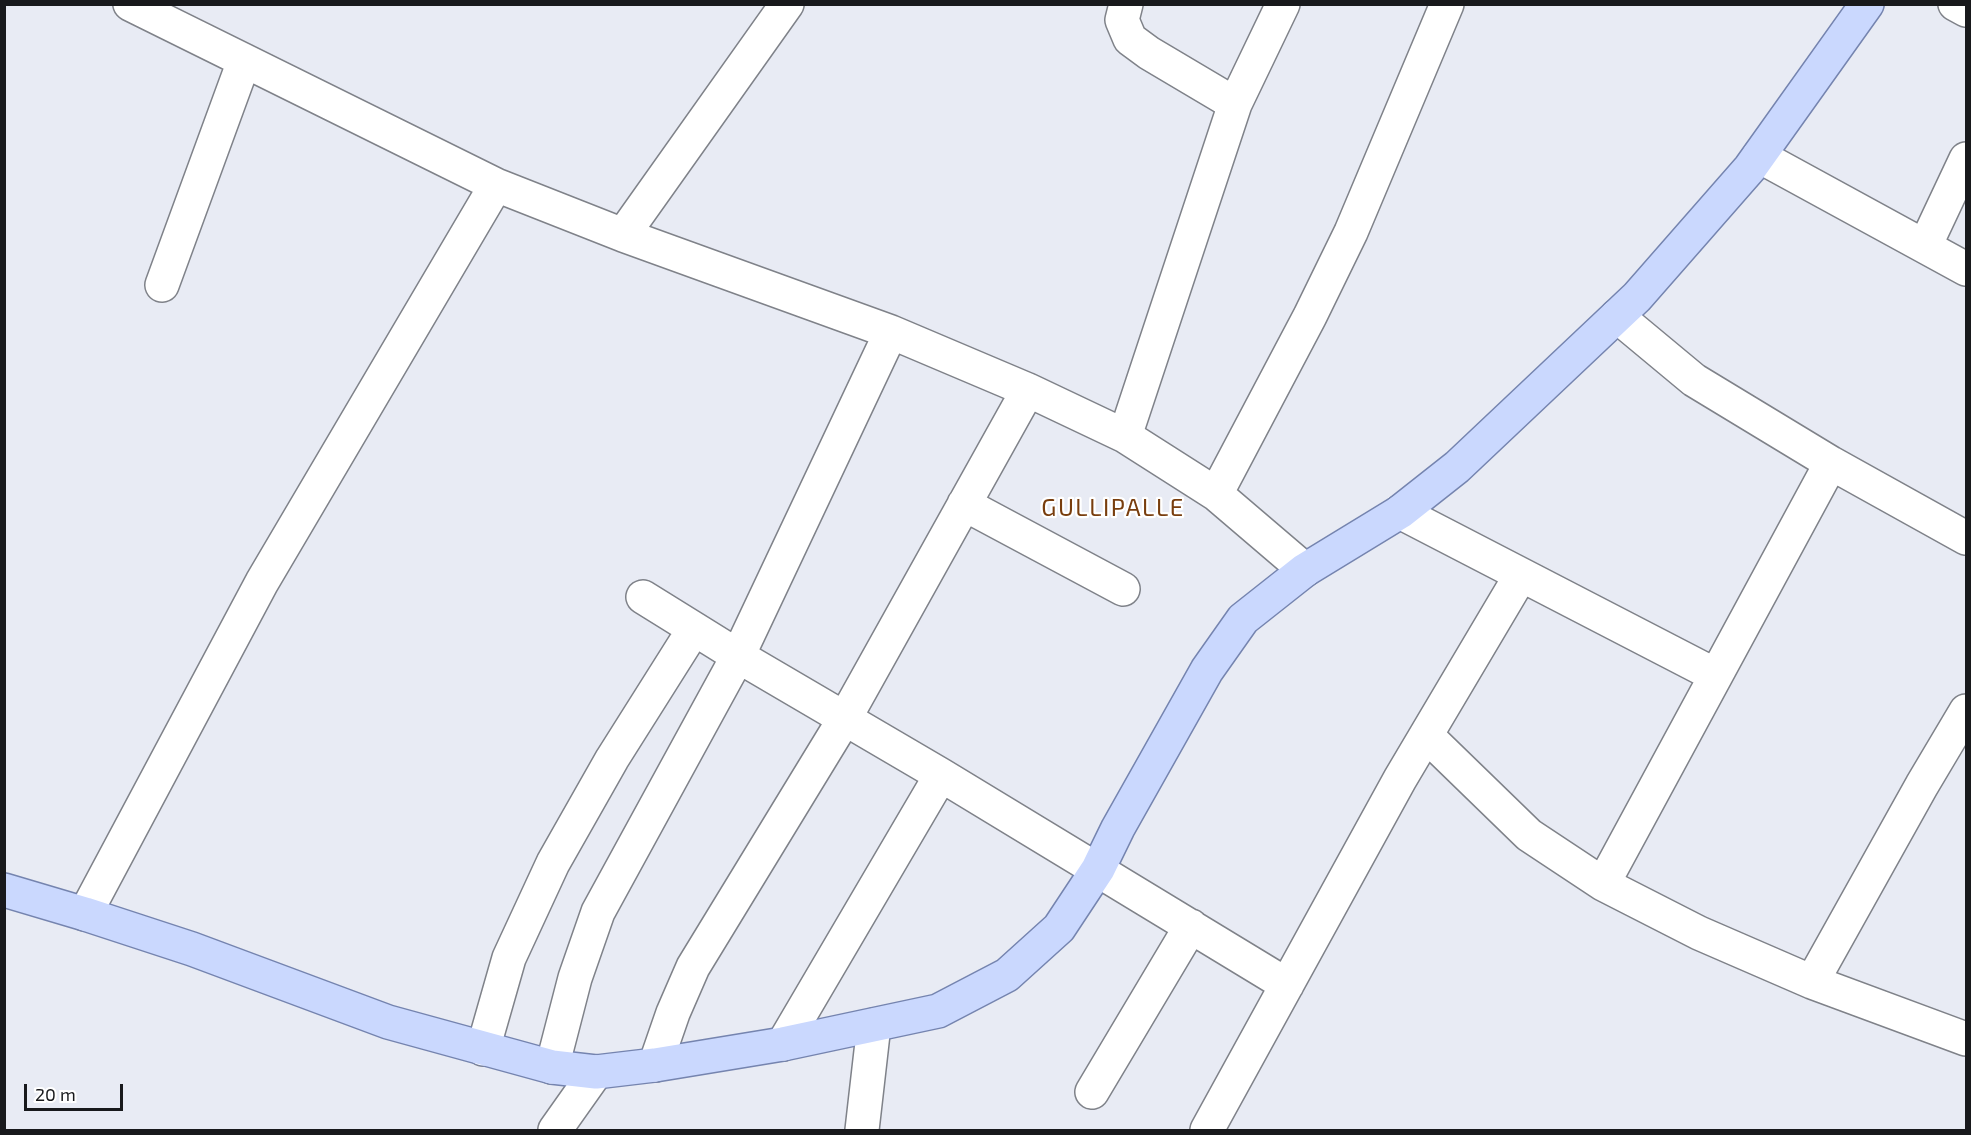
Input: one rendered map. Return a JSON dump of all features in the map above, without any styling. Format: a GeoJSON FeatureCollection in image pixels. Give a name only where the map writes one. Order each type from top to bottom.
{"type":"FeatureCollection","features":[{"type":"Feature","properties":{"kind":"main road"},"geometry":{"type":"LineString","coordinates":[[4,890],[192,949],[388,1022],[552,1067],[596,1072],[655,1065],[783,1044],[938,1011],[1007,975],[1059,928],[1098,869],[1118,828],[1207,670],[1243,619],[1305,570],[1400,512],[1457,467],[1637,297],[1759,156],[1867,4]]}},
{"type":"Feature","properties":{"kind":"street"},"geometry":{"type":"LineString","coordinates":[[130,4],[496,185],[622,235],[891,332],[1028,390],[1125,436],[1216,494],[1305,570]]}},
{"type":"Feature","properties":{"kind":"street"},"geometry":{"type":"LineString","coordinates":[[622,235],[787,4]]}},
{"type":"Feature","properties":{"kind":"street"},"geometry":{"type":"LineString","coordinates":[[1126,4],[1122,20],[1130,39],[1235,104]]}},
{"type":"Feature","properties":{"kind":"street"},"geometry":{"type":"LineString","coordinates":[[1125,436],[1235,104],[1283,4]]}},
{"type":"Feature","properties":{"kind":"street"},"geometry":{"type":"LineString","coordinates":[[1216,494],[1310,316],[1351,232],[1447,4]]}},
{"type":"Feature","properties":{"kind":"street"},"geometry":{"type":"LineString","coordinates":[[1955,4],[1966,10]]}},
{"type":"Feature","properties":{"kind":"street"},"geometry":{"type":"LineString","coordinates":[[162,285],[244,61]]}},
{"type":"Feature","properties":{"kind":"street"},"geometry":{"type":"LineString","coordinates":[[1759,156],[1966,269]]}},
{"type":"Feature","properties":{"kind":"street"},"geometry":{"type":"LineString","coordinates":[[1925,246],[1966,159]]}},
{"type":"Feature","properties":{"kind":"street"},"geometry":{"type":"LineString","coordinates":[[85,914],[262,582],[496,185]]}},
{"type":"Feature","properties":{"kind":"street"},"geometry":{"type":"LineString","coordinates":[[1617,316],[1694,380],[1831,463],[1966,538]]}},
{"type":"Feature","properties":{"kind":"street"},"geometry":{"type":"LineString","coordinates":[[552,1067],[575,978],[598,912],[738,656],[891,332]]}},
{"type":"Feature","properties":{"kind":"street"},"geometry":{"type":"LineString","coordinates":[[655,1065],[673,1013],[693,967],[845,718],[1028,390]]}},
{"type":"Feature","properties":{"kind":"street"},"geometry":{"type":"LineString","coordinates":[[1603,884],[1831,463]]}},
{"type":"Feature","properties":{"kind":"street"},"geometry":{"type":"LineString","coordinates":[[964,504],[1123,589]]}},
{"type":"Feature","properties":{"kind":"street"},"geometry":{"type":"LineString","coordinates":[[1400,512],[1715,675]]}},
{"type":"Feature","properties":{"kind":"street"},"geometry":{"type":"LineString","coordinates":[[1207,1131],[1400,778],[1521,575]]}},
{"type":"Feature","properties":{"kind":"street"},"geometry":{"type":"LineString","coordinates":[[643,597],[738,656],[1098,869],[1287,985]]}},
{"type":"Feature","properties":{"kind":"street"},"geometry":{"type":"LineString","coordinates":[[483,1049],[509,958],[553,863],[612,759],[694,629]]}},
{"type":"Feature","properties":{"kind":"street"},"geometry":{"type":"LineString","coordinates":[[1812,982],[1966,711]]}},
{"type":"Feature","properties":{"kind":"street"},"geometry":{"type":"LineString","coordinates":[[1426,735],[1529,835],[1603,884],[1699,933],[1812,982],[1966,1039]]}},
{"type":"Feature","properties":{"kind":"street"},"geometry":{"type":"LineString","coordinates":[[783,1044],[941,775]]}},
{"type":"Feature","properties":{"kind":"street"},"geometry":{"type":"LineString","coordinates":[[1092,1092],[1191,926]]}},
{"type":"Feature","properties":{"kind":"street"},"geometry":{"type":"LineString","coordinates":[[862,1131],[874,1025]]}},
{"type":"Feature","properties":{"kind":"street"},"geometry":{"type":"LineString","coordinates":[[555,1131],[596,1072]]}},
{"type":"Feature","properties":{"kind":"district","name":"GULLIPALLE"},"geometry":{"type":"Point","coordinates":[1113,508]}}]}
